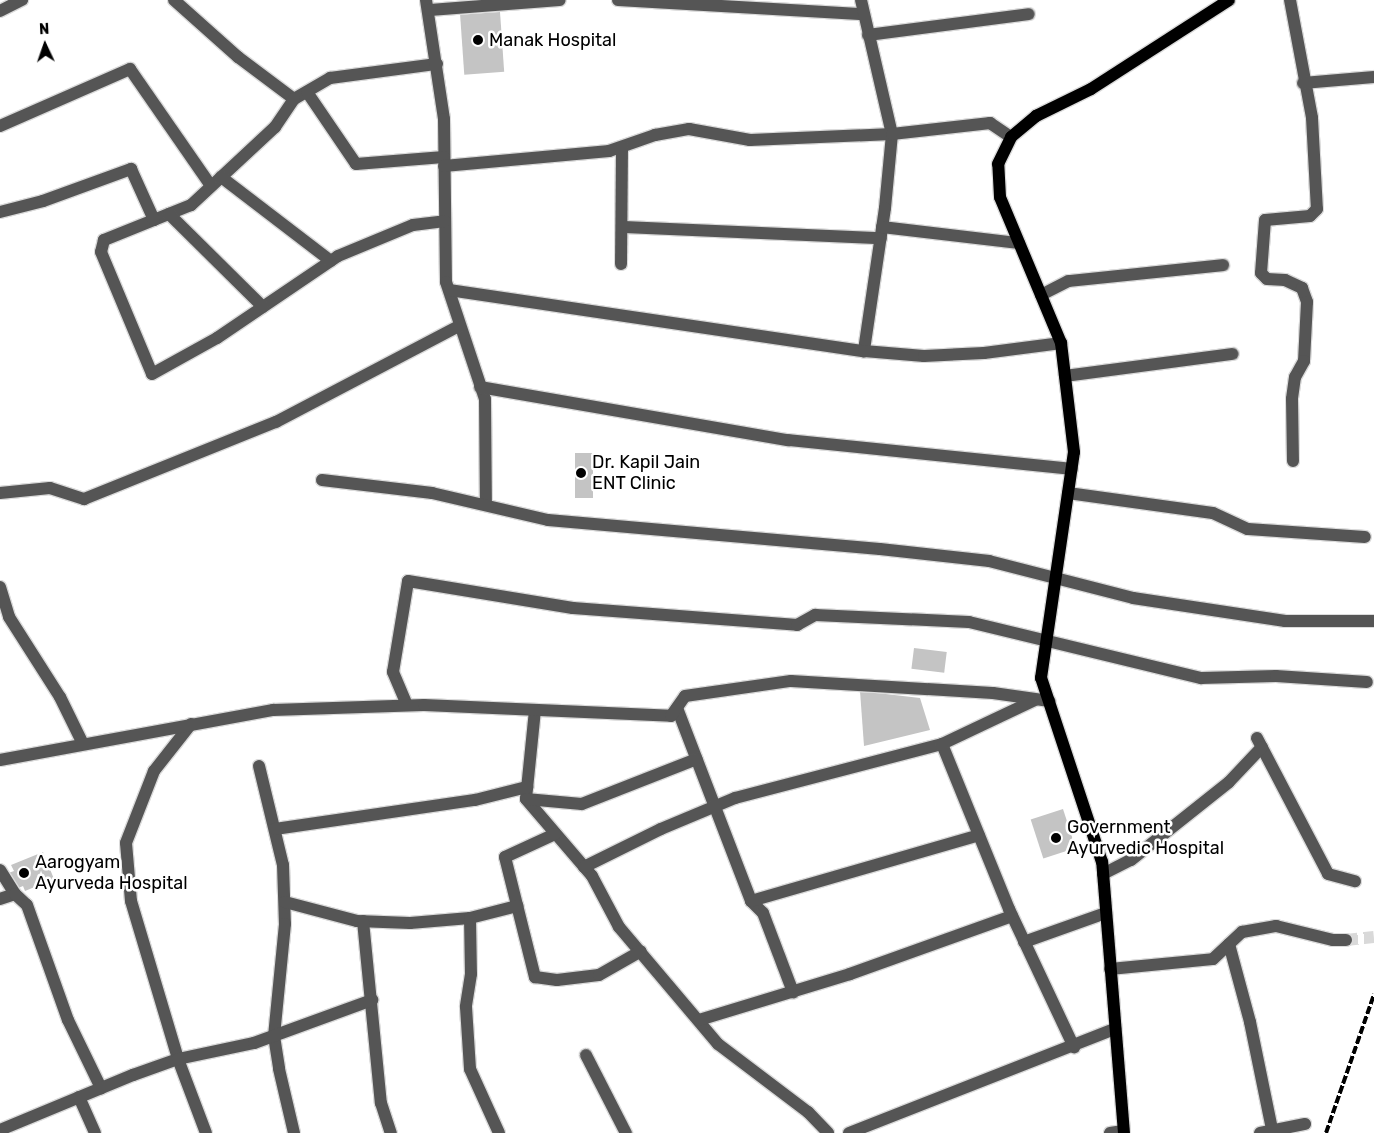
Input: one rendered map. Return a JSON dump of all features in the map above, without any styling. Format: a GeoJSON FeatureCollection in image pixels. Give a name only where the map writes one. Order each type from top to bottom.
{"type":"FeatureCollection","features":[{"type":"Feature","properties":{"kind":"main road"},"geometry":{"type":"LineString","coordinates":[[1124,1132],[1102,862],[1041,678],[1074,452],[1061,343],[1000,197],[998,164],[1011,138],[1036,116],[1091,88],[1229,0]]}},
{"type":"Feature","properties":{"kind":"street"},"geometry":{"type":"LineString","coordinates":[[0,12],[22,0]]}},
{"type":"Feature","properties":{"kind":"street"},"geometry":{"type":"LineString","coordinates":[[174,0],[238,57],[294,99]]}},
{"type":"Feature","properties":{"kind":"street"},"geometry":{"type":"LineString","coordinates":[[486,505],[487,426],[485,399],[459,326],[446,282],[444,119],[428,5],[560,0]]}},
{"type":"Feature","properties":{"kind":"street"},"geometry":{"type":"LineString","coordinates":[[618,0],[864,14]]}},
{"type":"Feature","properties":{"kind":"street"},"geometry":{"type":"LineString","coordinates":[[861,0],[892,134],[882,233],[864,351]]}},
{"type":"Feature","properties":{"kind":"street"},"geometry":{"type":"LineString","coordinates":[[1290,0],[1303,83],[1312,118],[1317,209],[1310,216],[1265,220],[1261,273],[1267,279],[1284,280],[1302,288],[1307,302],[1304,361],[1295,377],[1292,399],[1293,460]]}},
{"type":"Feature","properties":{"kind":"street"},"geometry":{"type":"LineString","coordinates":[[868,36],[1029,14]]}},
{"type":"Feature","properties":{"kind":"street"},"geometry":{"type":"LineString","coordinates":[[437,64],[330,78],[294,99],[274,127],[191,205],[104,240],[101,252],[152,374],[217,338],[331,261],[413,225],[445,221]]}},
{"type":"Feature","properties":{"kind":"street"},"geometry":{"type":"LineString","coordinates":[[0,126],[130,70],[210,186]]}},
{"type":"Feature","properties":{"kind":"street"},"geometry":{"type":"LineString","coordinates":[[1303,83],[1374,77]]}},
{"type":"Feature","properties":{"kind":"street"},"geometry":{"type":"LineString","coordinates":[[307,92],[356,164],[444,161],[608,151],[655,135],[689,129],[750,140],[892,134],[990,123],[1011,138]]}},
{"type":"Feature","properties":{"kind":"street"},"geometry":{"type":"LineString","coordinates":[[621,264],[624,227],[622,146]]}},
{"type":"Feature","properties":{"kind":"street"},"geometry":{"type":"LineString","coordinates":[[0,212],[43,201],[131,169],[154,220]]}},
{"type":"Feature","properties":{"kind":"street"},"geometry":{"type":"LineString","coordinates":[[221,177],[331,261]]}},
{"type":"Feature","properties":{"kind":"street"},"geometry":{"type":"LineString","coordinates":[[168,214],[263,307]]}},
{"type":"Feature","properties":{"kind":"street"},"geometry":{"type":"LineString","coordinates":[[624,227],[882,233],[1019,243]]}},
{"type":"Feature","properties":{"kind":"street"},"geometry":{"type":"LineString","coordinates":[[1041,295],[1069,281],[1223,265]]}},
{"type":"Feature","properties":{"kind":"street"},"geometry":{"type":"LineString","coordinates":[[449,290],[864,351],[924,356],[984,354],[1061,343]]}},
{"type":"Feature","properties":{"kind":"street"},"geometry":{"type":"LineString","coordinates":[[0,493],[50,488],[84,499],[276,422],[459,326]]}},
{"type":"Feature","properties":{"kind":"street"},"geometry":{"type":"LineString","coordinates":[[1065,376],[1233,354]]}},
{"type":"Feature","properties":{"kind":"street"},"geometry":{"type":"LineString","coordinates":[[480,387],[788,440],[1072,469]]}},
{"type":"Feature","properties":{"kind":"street"},"geometry":{"type":"LineString","coordinates":[[322,480],[432,493],[548,520],[880,549],[989,562],[1056,576],[1133,598],[1285,621],[1374,621]]}},
{"type":"Feature","properties":{"kind":"street"},"geometry":{"type":"LineString","coordinates":[[1068,493],[1213,513],[1248,529],[1364,537]]}},
{"type":"Feature","properties":{"kind":"street"},"geometry":{"type":"LineString","coordinates":[[407,705],[394,672],[408,581],[573,608],[797,625],[815,615],[969,622],[1047,638],[1201,678],[1276,676],[1366,682]]}},
{"type":"Feature","properties":{"kind":"street"},"geometry":{"type":"LineString","coordinates":[[0,587],[9,617],[60,697],[83,744]]}},
{"type":"Feature","properties":{"kind":"street"},"geometry":{"type":"LineString","coordinates":[[0,760],[272,710],[407,705],[671,716],[685,696],[791,681],[993,693],[1049,701]]}},
{"type":"Feature","properties":{"kind":"street"},"geometry":{"type":"LineString","coordinates":[[584,867],[735,798],[942,744],[1035,699]]}},
{"type":"Feature","properties":{"kind":"street"},"geometry":{"type":"LineString","coordinates":[[677,708],[751,901],[763,913],[793,992]]}},
{"type":"Feature","properties":{"kind":"street"},"geometry":{"type":"LineString","coordinates":[[535,710],[526,793],[555,834],[584,867],[619,926],[700,1020],[718,1044],[808,1112],[828,1133]]}},
{"type":"Feature","properties":{"kind":"street"},"geometry":{"type":"LineString","coordinates":[[191,724],[154,771],[126,843],[131,901],[178,1059],[206,1133]]}},
{"type":"Feature","properties":{"kind":"street"},"geometry":{"type":"LineString","coordinates":[[1103,874],[1131,860],[1222,788],[1259,743],[1328,874],[1355,881]]}},
{"type":"Feature","properties":{"kind":"street"},"geometry":{"type":"LineString","coordinates":[[942,744],[1012,916],[1074,1047]]}},
{"type":"Feature","properties":{"kind":"street"},"geometry":{"type":"LineString","coordinates":[[275,829],[526,793],[582,804],[697,759]]}},
{"type":"Feature","properties":{"kind":"street"},"geometry":{"type":"LineString","coordinates":[[259,766],[283,865],[285,924],[274,1036],[278,1069],[294,1133]]}},
{"type":"Feature","properties":{"kind":"street"},"geometry":{"type":"LineString","coordinates":[[555,834],[505,857],[535,977],[557,980],[599,975],[641,951]]}},
{"type":"Feature","properties":{"kind":"street"},"geometry":{"type":"LineString","coordinates":[[751,901],[978,834]]}},
{"type":"Feature","properties":{"kind":"street"},"geometry":{"type":"LineString","coordinates":[[0,870],[15,894],[26,905],[68,1020],[101,1088]]}},
{"type":"Feature","properties":{"kind":"street"},"geometry":{"type":"LineString","coordinates":[[0,899],[15,894]]}},
{"type":"Feature","properties":{"kind":"street"},"geometry":{"type":"LineString","coordinates":[[284,902],[363,921],[410,923],[470,918],[517,906]]}},
{"type":"Feature","properties":{"kind":"street"},"geometry":{"type":"LineString","coordinates":[[1024,942],[1106,913]]}},
{"type":"Feature","properties":{"kind":"street"},"geometry":{"type":"LineString","coordinates":[[700,1020],[793,992],[1012,916]]}},
{"type":"Feature","properties":{"kind":"street"},"geometry":{"type":"LineString","coordinates":[[470,918],[471,974],[466,1007],[470,1068],[499,1133]]}},
{"type":"Feature","properties":{"kind":"street"},"geometry":{"type":"LineString","coordinates":[[363,921],[381,1104],[391,1133]]}},
{"type":"Feature","properties":{"kind":"street"},"geometry":{"type":"LineString","coordinates":[[1110,969],[1213,960],[1242,932],[1276,926],[1333,940],[1346,940]]}},
{"type":"Feature","properties":{"kind":"street"},"geometry":{"type":"LineString","coordinates":[[1229,944],[1250,1022],[1266,1131],[1305,1124]]}},
{"type":"Feature","properties":{"kind":"street"},"geometry":{"type":"LineString","coordinates":[[0,1130],[101,1088],[178,1059],[274,1036],[372,1000]]}},
{"type":"Feature","properties":{"kind":"street"},"geometry":{"type":"LineString","coordinates":[[849,1133],[1115,1030]]}},
{"type":"Feature","properties":{"kind":"street"},"geometry":{"type":"LineString","coordinates":[[586,1055],[626,1133]]}},
{"type":"Feature","properties":{"kind":"street"},"geometry":{"type":"LineString","coordinates":[[79,1097],[95,1133]]}},
{"type":"Feature","properties":{"kind":"street"},"geometry":{"type":"LineString","coordinates":[[1110,1133],[1124,1132]]}},
{"type":"Feature","properties":{"kind":"building"},"geometry":{"type":"Polygon","coordinates":[[[500,12],[504,72],[464,75],[460,15],[500,12]]]}},
{"type":"Feature","properties":{"kind":"building"},"geometry":{"type":"Polygon","coordinates":[[[575,453],[593,453],[593,498],[575,498],[575,453]]]}},
{"type":"Feature","properties":{"kind":"building"},"geometry":{"type":"Polygon","coordinates":[[[914,648],[947,652],[944,673],[911,669],[914,648]]]}},
{"type":"Feature","properties":{"kind":"building"},"geometry":{"type":"Polygon","coordinates":[[[860,691],[920,698],[930,730],[864,746],[860,691]]]}},
{"type":"Feature","properties":{"kind":"building"},"geometry":{"type":"Polygon","coordinates":[[[1063,809],[1076,848],[1043,858],[1031,820],[1063,809]]]}},
{"type":"Feature","properties":{"kind":"building"},"geometry":{"type":"Polygon","coordinates":[[[43,852],[54,879],[25,891],[23,886],[7,893],[0,876],[14,871],[11,865],[43,852]]]}},
{"type":"Feature","properties":{"kind":"tunnel"},"geometry":{"type":"LineString","coordinates":[[1346,940],[1374,937]]}},
{"type":"Feature","properties":{"kind":"railway"},"geometry":{"type":"LineString","coordinates":[[1326,1133],[1374,994]]}},
{"type":"Feature","properties":{"kind":"place","name":"Manak Hospital"},"geometry":{"type":"Point","coordinates":[478,40]}},
{"type":"Feature","properties":{"kind":"place","name":"Dr. Kapil Jain ENT Clinic"},"geometry":{"type":"Point","coordinates":[581,473]}},
{"type":"Feature","properties":{"kind":"place","name":"Government Ayurvedic Hospital"},"geometry":{"type":"Point","coordinates":[1056,838]}},
{"type":"Feature","properties":{"kind":"place","name":"Aarogyam Ayurveda Hospital"},"geometry":{"type":"Point","coordinates":[24,873]}}]}
